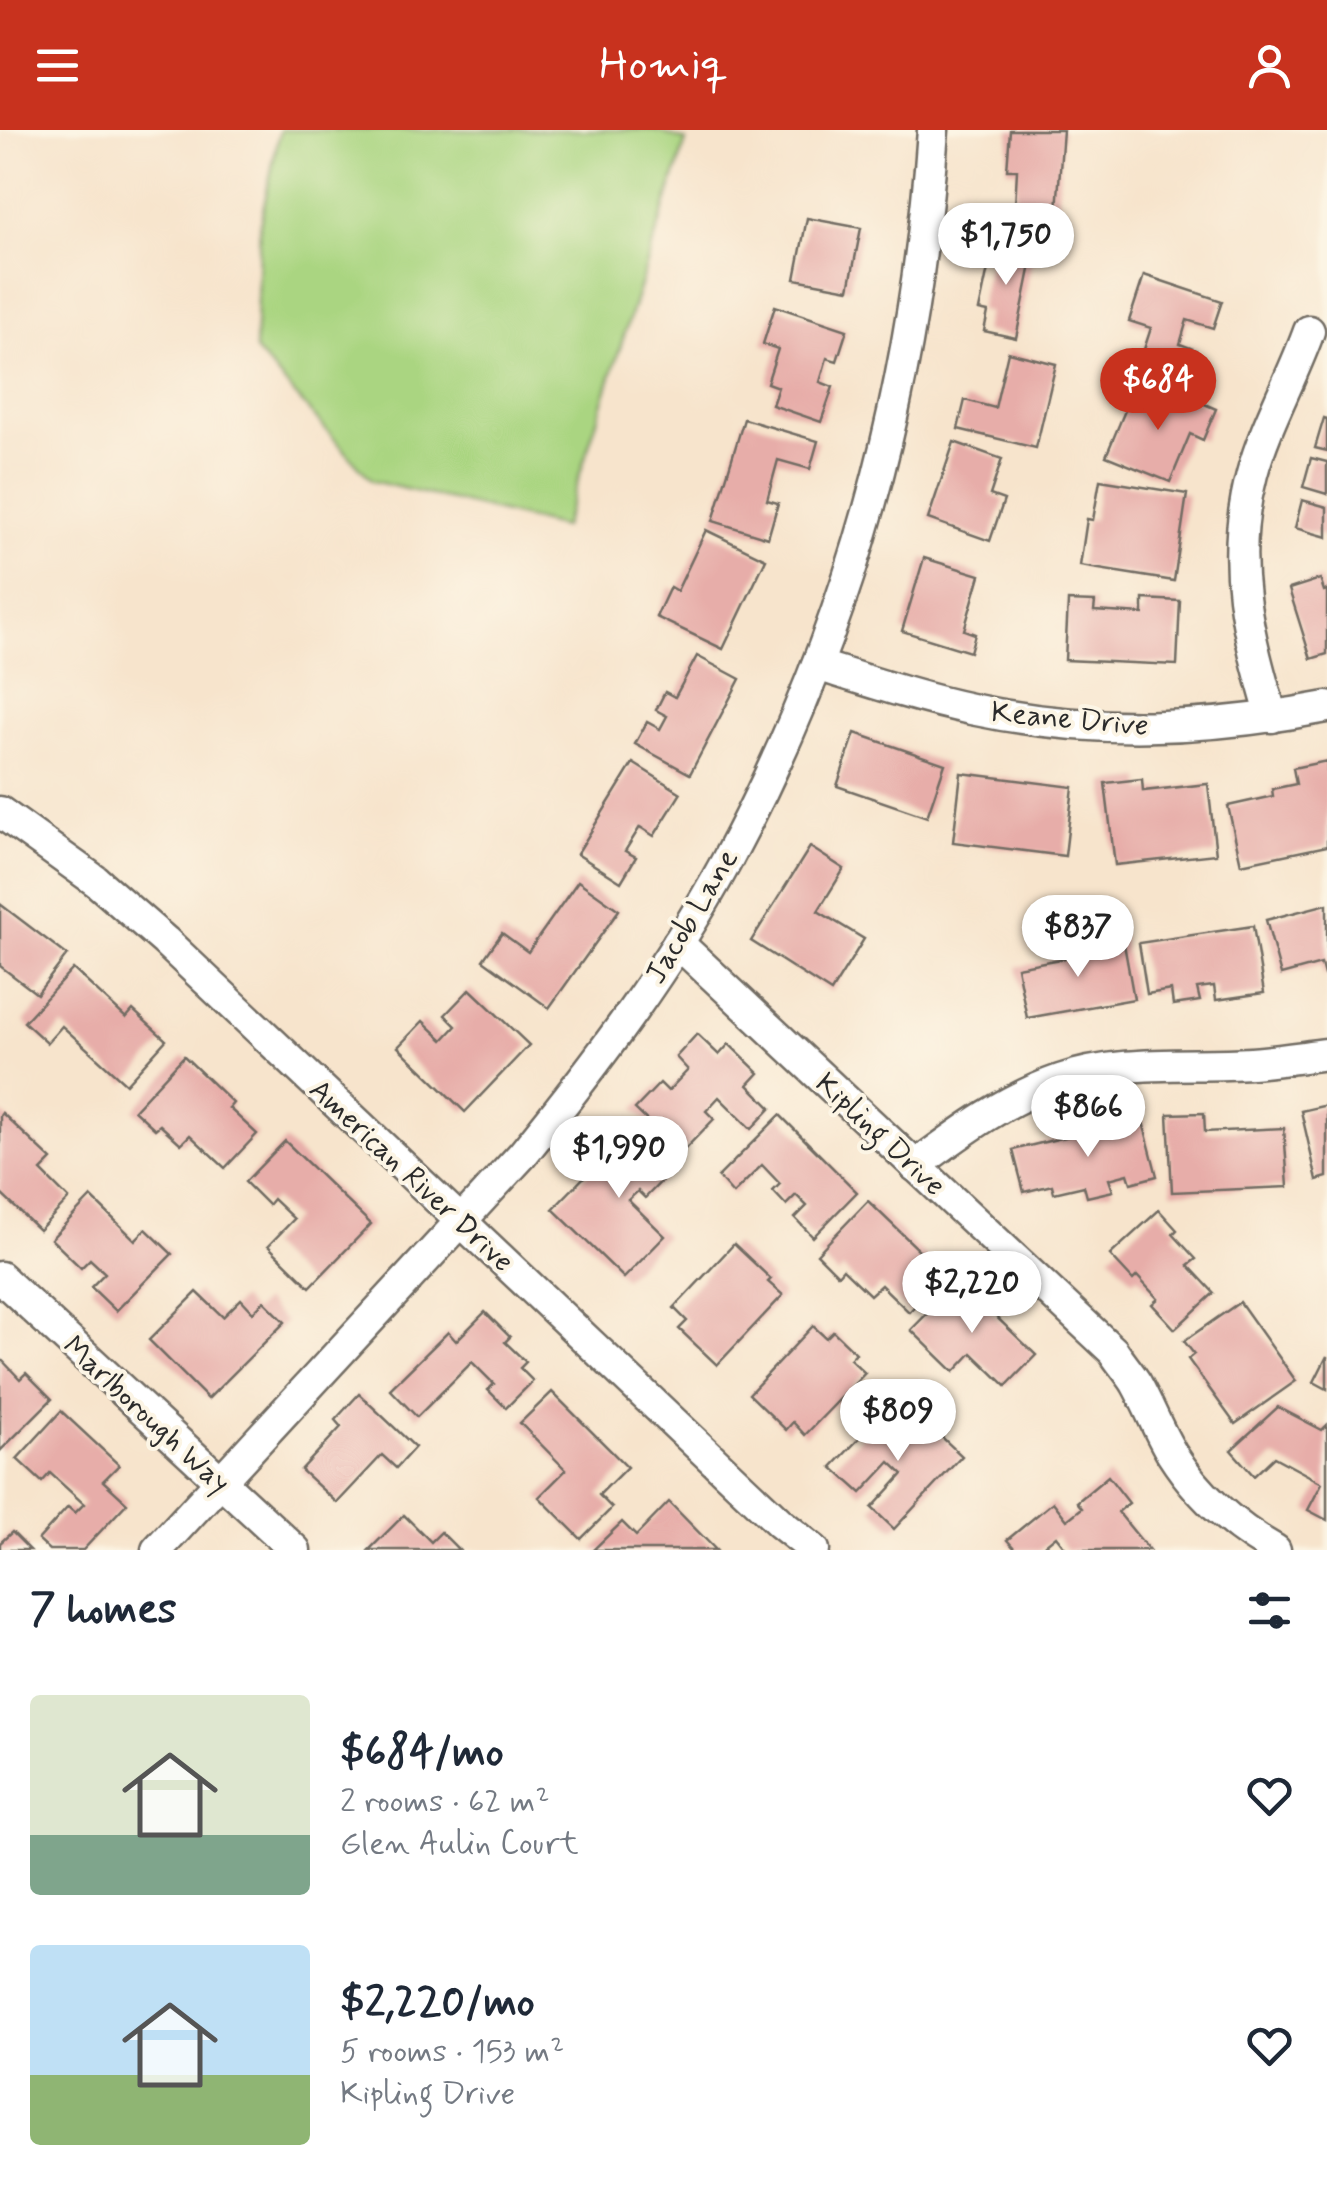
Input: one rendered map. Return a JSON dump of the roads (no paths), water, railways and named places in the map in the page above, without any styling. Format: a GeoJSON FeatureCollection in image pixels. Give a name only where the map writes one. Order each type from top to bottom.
{"type":"FeatureCollection","features":[{"type":"Feature","properties":{"kind":"street","name":"Jacob Lane"},"geometry":{"type":"LineString","coordinates":[[158,1550],[522,1155],[631,1014],[734,846],[818,665],[854,564],[878,480],[915,306],[933,130]]}},
{"type":"Feature","properties":{"kind":"street"},"geometry":{"type":"LineString","coordinates":[[1272,717],[1249,639],[1241,544],[1252,472],[1308,331]]}},
{"type":"Feature","properties":{"kind":"street","name":"Keane Drive"},"geometry":{"type":"LineString","coordinates":[[818,665],[971,709],[1090,726],[1180,727],[1272,717],[1327,706]]}},
{"type":"Feature","properties":{"kind":"street","name":"American River Drive"},"geometry":{"type":"LineString","coordinates":[[0,812],[96,881],[166,941],[780,1523],[814,1550]]}},
{"type":"Feature","properties":{"kind":"street","name":"Kipling Drive"},"geometry":{"type":"LineString","coordinates":[[678,943],[1112,1351],[1135,1382],[1171,1452],[1193,1483],[1220,1512],[1275,1550]]}},
{"type":"Feature","properties":{"kind":"street"},"geometry":{"type":"LineString","coordinates":[[915,1166],[982,1117],[1020,1096],[1082,1074],[1125,1067],[1252,1062],[1327,1054]]}},
{"type":"Feature","properties":{"kind":"street","name":"Marlborough Way"},"geometry":{"type":"LineString","coordinates":[[0,1277],[295,1550]]}}]}
